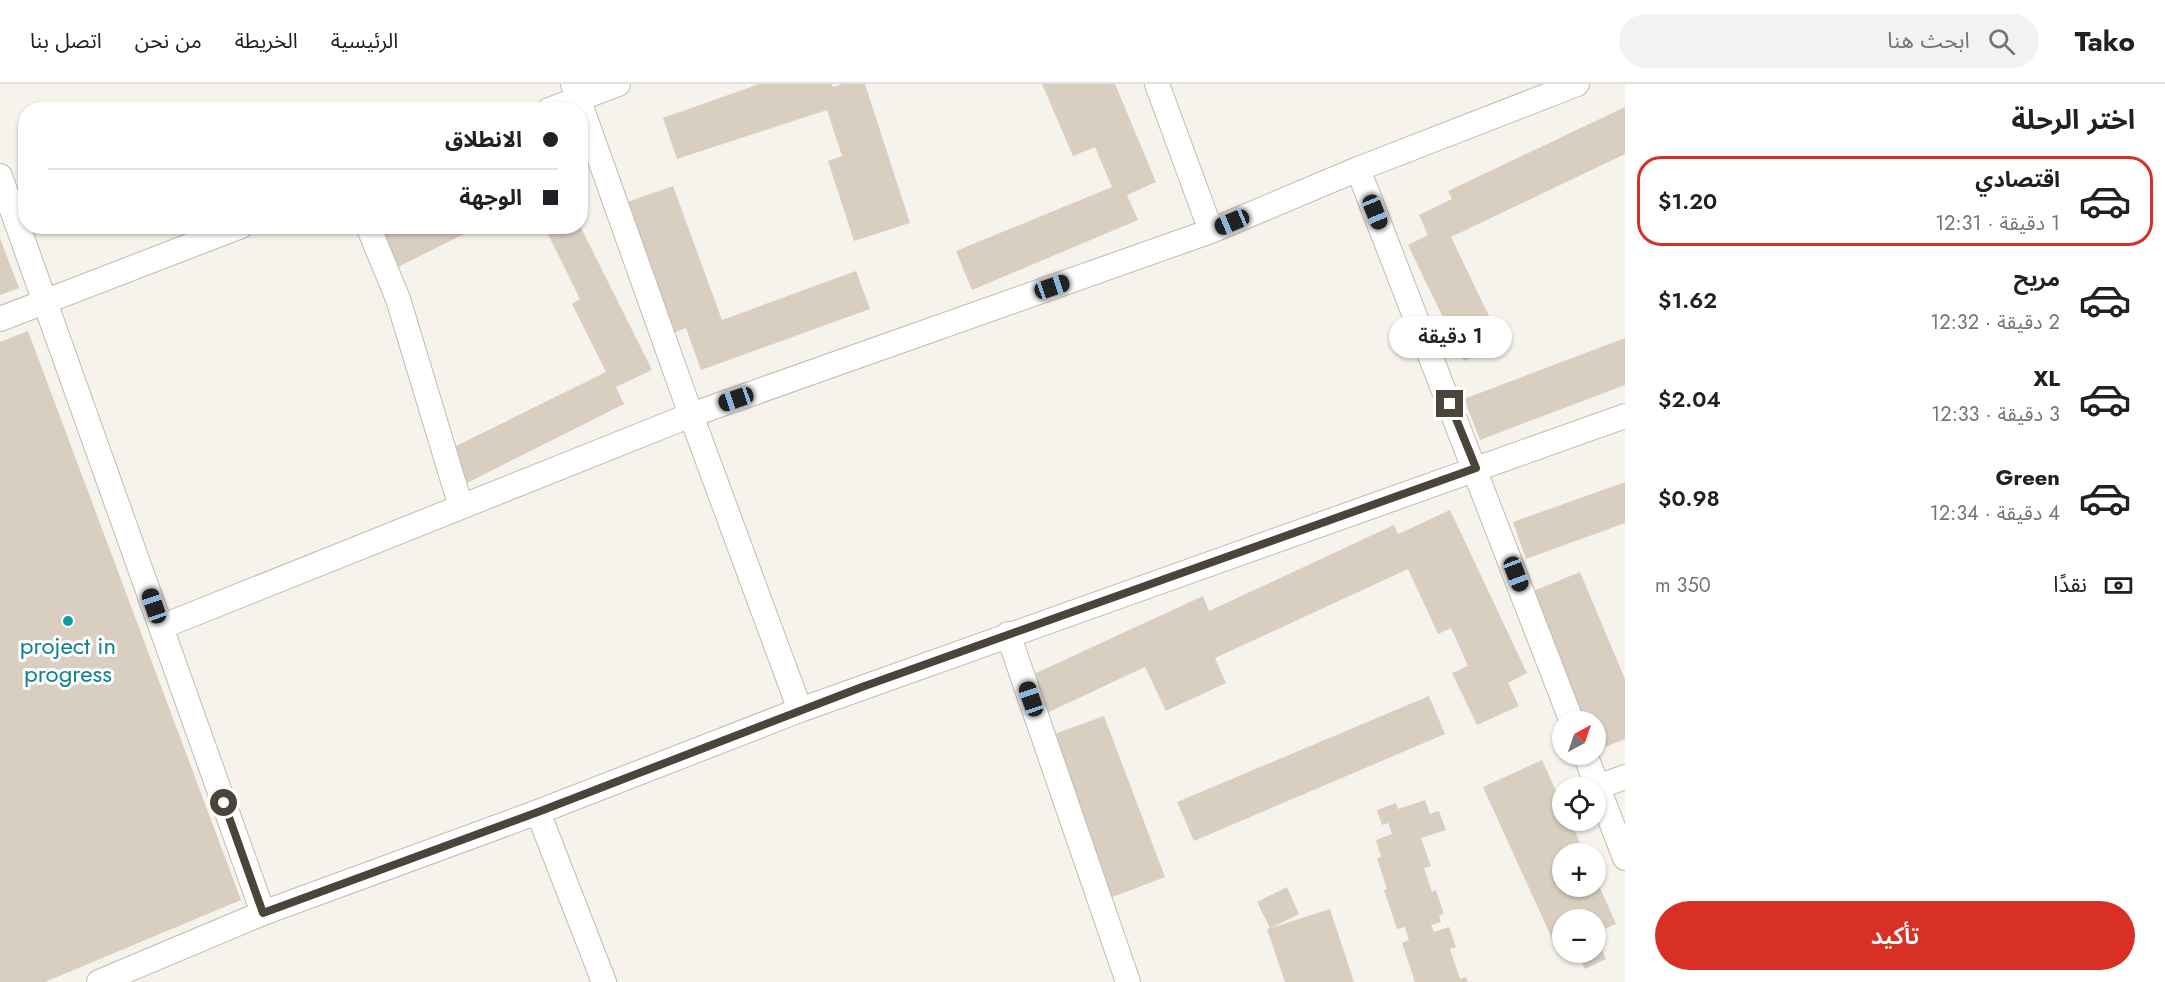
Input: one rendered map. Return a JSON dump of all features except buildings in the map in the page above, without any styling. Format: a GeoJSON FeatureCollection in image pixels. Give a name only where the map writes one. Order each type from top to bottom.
{"type":"FeatureCollection","features":[{"type":"Feature","properties":{"kind":"street"},"geometry":{"type":"LineString","coordinates":[[560,102],[576,91],[618,84]]}},
{"type":"Feature","properties":{"kind":"street"},"geometry":{"type":"LineString","coordinates":[[1157,84],[1211,231]]}},
{"type":"Feature","properties":{"kind":"street"},"geometry":{"type":"LineString","coordinates":[[161,627],[691,415],[1211,231],[1358,169],[1577,84]]}},
{"type":"Feature","properties":{"kind":"street"},"geometry":{"type":"LineString","coordinates":[[588,125],[691,415],[800,710]]}},
{"type":"Feature","properties":{"kind":"street"},"geometry":{"type":"LineString","coordinates":[[1358,169],[1476,468],[1568,711]]}},
{"type":"Feature","properties":{"kind":"street"},"geometry":{"type":"LineString","coordinates":[[0,176],[18,224]]}},
{"type":"Feature","properties":{"kind":"street"},"geometry":{"type":"LineString","coordinates":[[22,234],[263,913]]}},
{"type":"Feature","properties":{"kind":"street"},"geometry":{"type":"LineString","coordinates":[[0,319],[220,234]]}},
{"type":"Feature","properties":{"kind":"street"},"geometry":{"type":"LineString","coordinates":[[371,234],[398,299],[461,507]]}},
{"type":"Feature","properties":{"kind":"street"},"geometry":{"type":"LineString","coordinates":[[99,982],[263,913],[538,812],[800,710],[1008,633],[1625,416]]}},
{"type":"Feature","properties":{"kind":"street"},"geometry":{"type":"LineString","coordinates":[[1008,633],[1128,982]]}},
{"type":"Feature","properties":{"kind":"street"},"geometry":{"type":"LineString","coordinates":[[1606,784],[1625,777]]}},
{"type":"Feature","properties":{"kind":"street"},"geometry":{"type":"LineString","coordinates":[[1606,808],[1625,858]]}},
{"type":"Feature","properties":{"kind":"street"},"geometry":{"type":"LineString","coordinates":[[538,812],[604,982]]}},
{"type":"Feature","properties":{"kind":"place","name":"project in progress"},"geometry":{"type":"Point","coordinates":[68,621]}},
{"type":"Feature","properties":{"kind":"route"},"geometry":{"type":"LineString","coordinates":[[224,803],[263,913],[538,812],[800,710],[1008,633],[1476,468],[1450,404]]}}]}
